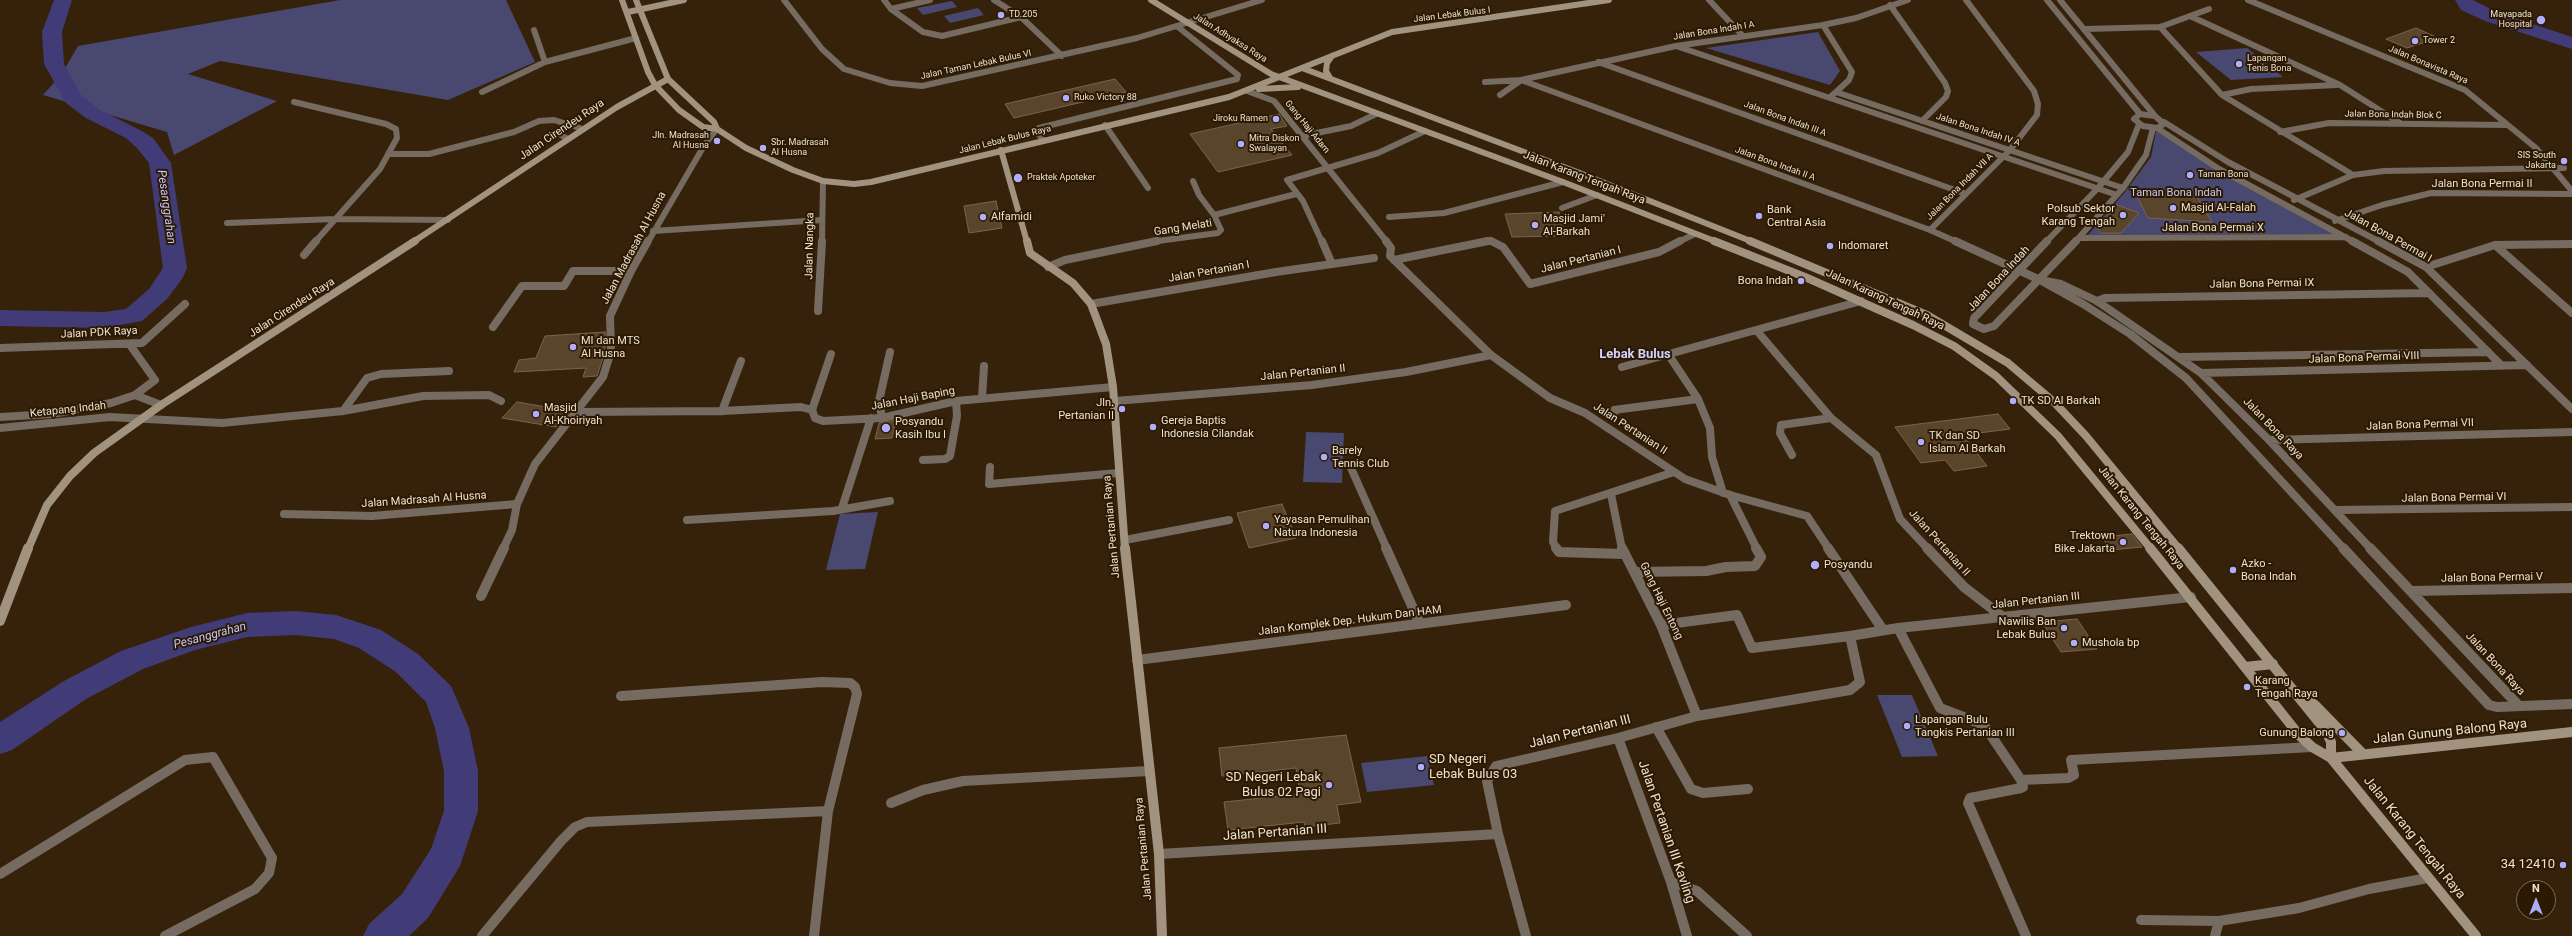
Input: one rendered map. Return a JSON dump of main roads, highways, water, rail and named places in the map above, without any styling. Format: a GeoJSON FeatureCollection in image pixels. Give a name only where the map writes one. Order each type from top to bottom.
{"type":"FeatureCollection","features":[{"type":"Feature","properties":{"kind":"main road","name":"Jalan Lebak Bulus Raya"},"geometry":{"type":"LineString","coordinates":[[624,0],[648,72],[655,85],[679,110],[704,127],[717,129],[761,156],[823,181],[854,184],[871,182],[1104,125],[1229,97],[1248,91],[1302,68]]}},
{"type":"Feature","properties":{"kind":"main road","name":"Jalan Lebak Bulus Raya"},"geometry":{"type":"LineString","coordinates":[[636,0],[641,9],[658,59],[668,80],[714,122],[717,129]]}},
{"type":"Feature","properties":{"kind":"main road"},"geometry":{"type":"LineString","coordinates":[[648,0],[646,2],[649,5],[656,6]]}},
{"type":"Feature","properties":{"kind":"main road"},"geometry":{"type":"LineString","coordinates":[[628,12],[684,0]]}},
{"type":"Feature","properties":{"kind":"main road","name":"Jalan Adhyaksa Raya"},"geometry":{"type":"LineString","coordinates":[[1151,0],[1264,70],[1280,77]]}},
{"type":"Feature","properties":{"kind":"main road","name":"Jalan Lebak Bulus I"},"geometry":{"type":"LineString","coordinates":[[1302,68],[1392,32],[1608,0]]}},
{"type":"Feature","properties":{"kind":"main road"},"geometry":{"type":"LineString","coordinates":[[1330,78],[1326,71],[1327,63],[1332,56]]}},
{"type":"Feature","properties":{"kind":"main road","name":"Jalan Karang Tengah Raya"},"geometry":{"type":"LineString","coordinates":[[1302,68],[1687,216],[1927,315],[1969,338],[2008,363],[2040,390],[2086,436],[2273,664],[2326,731],[2331,742],[2331,758]]}},
{"type":"Feature","properties":{"kind":"main road"},"geometry":{"type":"LineString","coordinates":[[1264,70],[1266,77],[1264,84]]}},
{"type":"Feature","properties":{"kind":"main road","name":"Jalan Karang Tengah Raya"},"geometry":{"type":"LineString","coordinates":[[1280,77],[1376,114],[1563,182],[1695,234],[1861,301],[1954,346],[2002,381],[2058,436],[2191,597],[2299,735],[2312,747],[2331,758],[2476,936]]}},
{"type":"Feature","properties":{"kind":"main road","name":"Jalan Cirendeu Raya"},"geometry":{"type":"LineString","coordinates":[[0,621],[34,532],[47,505],[70,476],[94,453],[139,420],[448,220],[617,106],[655,85],[668,80]]}},
{"type":"Feature","properties":{"kind":"main road"},"geometry":{"type":"LineString","coordinates":[[1248,91],[1305,87]]}},
{"type":"Feature","properties":{"kind":"main road","name":"Jalan Pertanian Raya"},"geometry":{"type":"LineString","coordinates":[[1001,150],[1030,253],[1073,283],[1091,304],[1106,344],[1115,401],[1124,534],[1159,854],[1162,936]]}},
{"type":"Feature","properties":{"kind":"main road"},"geometry":{"type":"LineString","coordinates":[[2245,667],[2273,664]]}},
{"type":"Feature","properties":{"kind":"main road"},"geometry":{"type":"LineString","coordinates":[[2293,690],[2315,705],[2363,754]]}},
{"type":"Feature","properties":{"kind":"main road","name":"Jalan Gunung Balong Raya"},"geometry":{"type":"LineString","coordinates":[[2331,758],[2572,732]]}},
{"type":"Feature","properties":{"kind":"waterway","name":"Pesanggrahan"},"geometry":{"type":"LineString","coordinates":[[0,318],[104,320],[133,316],[158,294],[170,279],[175,268],[160,163],[145,143],[133,134],[93,114],[73,99],[54,64],[52,32],[63,0]]}},
{"type":"Feature","properties":{"kind":"waterway"},"geometry":{"type":"LineString","coordinates":[[2464,0],[2468,6],[2492,17],[2572,43]]}},
{"type":"Feature","properties":{"kind":"waterway","name":"Pesanggrahan"},"geometry":{"type":"LineString","coordinates":[[0,740],[75,690],[132,660],[191,639],[247,625],[295,623],[336,627],[370,639],[407,663],[439,695],[452,728],[461,771],[461,811],[447,855],[415,906],[382,936]]}},
{"type":"Feature","properties":{"kind":"place","name":"TD.205"},"geometry":{"type":"Point","coordinates":[1001,15]}},
{"type":"Feature","properties":{"kind":"place","name":"Mayapada Hospital"},"geometry":{"type":"Point","coordinates":[2541,20]}},
{"type":"Feature","properties":{"kind":"place","name":"Tower 2"},"geometry":{"type":"Point","coordinates":[2415,41]}},
{"type":"Feature","properties":{"kind":"place","name":"Lapangan Tenis Bona"},"geometry":{"type":"Point","coordinates":[2239,64]}},
{"type":"Feature","properties":{"kind":"place","name":"Ruko Victory 88"},"geometry":{"type":"Point","coordinates":[1066,98]}},
{"type":"Feature","properties":{"kind":"place","name":"Jiroku Ramen"},"geometry":{"type":"Point","coordinates":[1276,119]}},
{"type":"Feature","properties":{"kind":"place","name":"Jln. Madrasah Al Husna"},"geometry":{"type":"Point","coordinates":[717,141]}},
{"type":"Feature","properties":{"kind":"place","name":"Mitra Diskon Swalayan"},"geometry":{"type":"Point","coordinates":[1241,144]}},
{"type":"Feature","properties":{"kind":"place","name":"Sbr. Madrasah Al Husna"},"geometry":{"type":"Point","coordinates":[763,148]}},
{"type":"Feature","properties":{"kind":"place","name":"SIS South Jakarta"},"geometry":{"type":"Point","coordinates":[2564,161]}},
{"type":"Feature","properties":{"kind":"place","name":"Taman Bona"},"geometry":{"type":"Point","coordinates":[2190,175]}},
{"type":"Feature","properties":{"kind":"place","name":"Praktek Apoteker"},"geometry":{"type":"Point","coordinates":[1018,178]}},
{"type":"Feature","properties":{"kind":"place","name":"Masjid Al-Falah"},"geometry":{"type":"Point","coordinates":[2173,208]}},
{"type":"Feature","properties":{"kind":"place","name":"Polsub Sektor Karang Tengah"},"geometry":{"type":"Point","coordinates":[2123,215]}},
{"type":"Feature","properties":{"kind":"place","name":"Bank Central Asia"},"geometry":{"type":"Point","coordinates":[1759,216]}},
{"type":"Feature","properties":{"kind":"place","name":"Alfamidi"},"geometry":{"type":"Point","coordinates":[983,217]}},
{"type":"Feature","properties":{"kind":"place","name":"Masjid Jami' Al-Barkah"},"geometry":{"type":"Point","coordinates":[1535,225]}},
{"type":"Feature","properties":{"kind":"place","name":"Indomaret"},"geometry":{"type":"Point","coordinates":[1830,246]}},
{"type":"Feature","properties":{"kind":"place","name":"Bona Indah"},"geometry":{"type":"Point","coordinates":[1801,281]}},
{"type":"Feature","properties":{"kind":"place","name":"MI dan MTS Al Husna"},"geometry":{"type":"Point","coordinates":[573,347]}},
{"type":"Feature","properties":{"kind":"place","name":"TK SD Al Barkah"},"geometry":{"type":"Point","coordinates":[2013,401]}},
{"type":"Feature","properties":{"kind":"place","name":"Jln. Pertanian II"},"geometry":{"type":"Point","coordinates":[1122,409]}},
{"type":"Feature","properties":{"kind":"place","name":"Masjid Al-Khoiriyah"},"geometry":{"type":"Point","coordinates":[536,414]}},
{"type":"Feature","properties":{"kind":"place","name":"Gereja Baptis Indonesia Cilandak"},"geometry":{"type":"Point","coordinates":[1153,427]}},
{"type":"Feature","properties":{"kind":"place","name":"Posyandu Kasih Ibu I"},"geometry":{"type":"Point","coordinates":[886,428]}},
{"type":"Feature","properties":{"kind":"place","name":"TK dan SD Islam Al Barkah"},"geometry":{"type":"Point","coordinates":[1921,442]}},
{"type":"Feature","properties":{"kind":"place","name":"Barely Tennis Club"},"geometry":{"type":"Point","coordinates":[1324,457]}},
{"type":"Feature","properties":{"kind":"place","name":"Yayasan Pemulihan Natura Indonesia"},"geometry":{"type":"Point","coordinates":[1266,526]}},
{"type":"Feature","properties":{"kind":"place","name":"Trektown Bike Jakarta"},"geometry":{"type":"Point","coordinates":[2123,542]}},
{"type":"Feature","properties":{"kind":"place","name":"Posyandu"},"geometry":{"type":"Point","coordinates":[1815,565]}},
{"type":"Feature","properties":{"kind":"place","name":"Azko - Bona Indah"},"geometry":{"type":"Point","coordinates":[2233,570]}},
{"type":"Feature","properties":{"kind":"place","name":"Nawilis Ban Lebak Bulus"},"geometry":{"type":"Point","coordinates":[2064,628]}},
{"type":"Feature","properties":{"kind":"place","name":"Mushola bp"},"geometry":{"type":"Point","coordinates":[2074,643]}},
{"type":"Feature","properties":{"kind":"place","name":"Karang Tengah Raya"},"geometry":{"type":"Point","coordinates":[2247,687]}},
{"type":"Feature","properties":{"kind":"place","name":"Lapangan Bulu Tangkis Pertanian III"},"geometry":{"type":"Point","coordinates":[1907,726]}},
{"type":"Feature","properties":{"kind":"place","name":"Gunung Balong"},"geometry":{"type":"Point","coordinates":[2342,733]}},
{"type":"Feature","properties":{"kind":"place","name":"SD Negeri Lebak Bulus 03"},"geometry":{"type":"Point","coordinates":[1421,767]}},
{"type":"Feature","properties":{"kind":"place","name":"SD Negeri Lebak Bulus 02 Pagi"},"geometry":{"type":"Point","coordinates":[1329,785]}},
{"type":"Feature","properties":{"kind":"place","name":"34 12410"},"geometry":{"type":"Point","coordinates":[2563,865]}},
{"type":"Feature","properties":{"kind":"district","name":"Lebak Bulus"},"geometry":{"type":"Point","coordinates":[1635,355]}},
{"type":"Feature","properties":{"kind":"park label","name":"Taman Bona Indah"},"geometry":{"type":"Point","coordinates":[2176,193]}}]}
